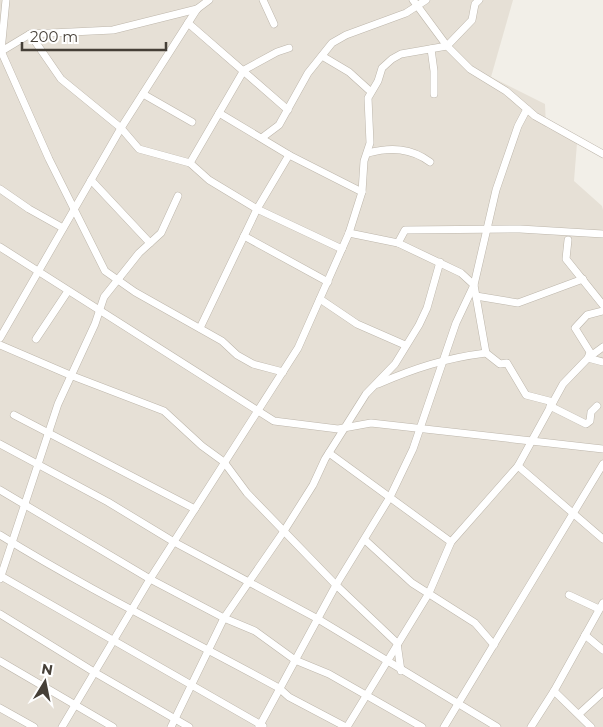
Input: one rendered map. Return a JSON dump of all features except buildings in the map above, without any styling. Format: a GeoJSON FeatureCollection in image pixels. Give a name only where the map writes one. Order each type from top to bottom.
{"type":"FeatureCollection","features":[{"type":"Feature","properties":{"kind":"street"},"geometry":{"type":"LineString","coordinates":[[6,0],[0,52],[74,210],[105,271],[116,281],[200,328],[253,364],[283,372]]}},
{"type":"Feature","properties":{"kind":"street"},"geometry":{"type":"LineString","coordinates":[[0,338],[120,128],[197,9],[209,0]]}},
{"type":"Feature","properties":{"kind":"street"},"geometry":{"type":"LineString","coordinates":[[263,0],[274,24]]}},
{"type":"Feature","properties":{"kind":"street"},"geometry":{"type":"LineString","coordinates":[[263,137],[279,125],[308,73],[332,43],[346,34],[391,19],[416,3],[426,0]]}},
{"type":"Feature","properties":{"kind":"street"},"geometry":{"type":"LineString","coordinates":[[62,727],[94,672],[115,641],[150,579],[298,348],[349,233],[362,192],[364,161],[370,143],[368,98],[370,91],[378,81],[382,68],[401,54],[447,46],[472,20],[475,4],[479,0]]}},
{"type":"Feature","properties":{"kind":"street"},"geometry":{"type":"LineString","coordinates":[[416,3],[447,46],[470,69],[506,91],[527,109],[603,154]]}},
{"type":"Feature","properties":{"kind":"street"},"geometry":{"type":"LineString","coordinates":[[0,52],[30,34],[113,30],[197,9]]}},
{"type":"Feature","properties":{"kind":"street"},"geometry":{"type":"LineString","coordinates":[[188,23],[288,110]]}},
{"type":"Feature","properties":{"kind":"street"},"geometry":{"type":"LineString","coordinates":[[30,34],[61,79],[120,128],[139,149],[190,163],[209,180],[257,208],[342,249]]}},
{"type":"Feature","properties":{"kind":"street"},"geometry":{"type":"LineString","coordinates":[[190,163],[244,70],[277,52],[289,48]]}},
{"type":"Feature","properties":{"kind":"street"},"geometry":{"type":"LineString","coordinates":[[431,49],[434,71],[434,94]]}},
{"type":"Feature","properties":{"kind":"street"},"geometry":{"type":"LineString","coordinates":[[322,56],[348,72],[370,91]]}},
{"type":"Feature","properties":{"kind":"street"},"geometry":{"type":"LineString","coordinates":[[143,94],[192,122]]}},
{"type":"Feature","properties":{"kind":"street"},"geometry":{"type":"LineString","coordinates":[[178,196],[164,229],[116,281],[104,297],[48,431],[0,577],[192,684],[261,726],[279,688],[336,585],[390,497],[422,428],[456,323],[474,284],[496,190],[518,126],[527,109]]}},
{"type":"Feature","properties":{"kind":"street"},"geometry":{"type":"LineString","coordinates":[[219,113],[263,137],[289,155],[362,192]]}},
{"type":"Feature","properties":{"kind":"street"},"geometry":{"type":"LineString","coordinates":[[368,153],[381,150],[410,150],[430,162]]}},
{"type":"Feature","properties":{"kind":"street"},"geometry":{"type":"LineString","coordinates":[[200,328],[257,208],[289,155]]}},
{"type":"Feature","properties":{"kind":"street"},"geometry":{"type":"LineString","coordinates":[[91,180],[150,244]]}},
{"type":"Feature","properties":{"kind":"street"},"geometry":{"type":"LineString","coordinates":[[0,189],[29,210],[63,228]]}},
{"type":"Feature","properties":{"kind":"street"},"geometry":{"type":"LineString","coordinates":[[398,243],[405,230],[520,229],[603,234]]}},
{"type":"Feature","properties":{"kind":"street"},"geometry":{"type":"LineString","coordinates":[[349,233],[398,243],[440,262],[474,284],[486,353],[500,364],[508,363],[526,395],[552,404],[586,424],[590,422],[591,412],[597,406]]}},
{"type":"Feature","properties":{"kind":"street"},"geometry":{"type":"LineString","coordinates":[[244,236],[328,282]]}},
{"type":"Feature","properties":{"kind":"street"},"geometry":{"type":"LineString","coordinates":[[568,240],[566,259],[583,279],[596,299],[603,305]]}},
{"type":"Feature","properties":{"kind":"street"},"geometry":{"type":"LineString","coordinates":[[0,247],[257,412],[274,421],[338,428],[371,423],[603,449]]}},
{"type":"Feature","properties":{"kind":"street"},"geometry":{"type":"LineString","coordinates":[[173,724],[224,618],[284,531],[366,394],[395,364],[427,308],[440,262]]}},
{"type":"Feature","properties":{"kind":"street"},"geometry":{"type":"LineString","coordinates":[[476,296],[518,304],[583,279]]}},
{"type":"Feature","properties":{"kind":"street"},"geometry":{"type":"LineString","coordinates":[[36,339],[68,291]]}},
{"type":"Feature","properties":{"kind":"street"},"geometry":{"type":"LineString","coordinates":[[320,299],[357,324],[405,345]]}},
{"type":"Feature","properties":{"kind":"street"},"geometry":{"type":"LineString","coordinates":[[588,358],[590,352],[575,328],[590,314],[603,311]]}},
{"type":"Feature","properties":{"kind":"street"},"geometry":{"type":"LineString","coordinates":[[0,345],[70,376],[164,411],[202,446],[224,462],[247,493],[336,585],[397,643],[401,670]]}},
{"type":"Feature","properties":{"kind":"street"},"geometry":{"type":"LineString","coordinates":[[0,535],[132,610],[279,688],[289,697],[349,726],[397,643],[429,593],[451,542],[518,466],[563,384],[588,358],[603,347]]}},
{"type":"Feature","properties":{"kind":"street"},"geometry":{"type":"LineString","coordinates":[[376,385],[416,367],[486,353]]}},
{"type":"Feature","properties":{"kind":"street"},"geometry":{"type":"LineString","coordinates":[[588,358],[603,362]]}},
{"type":"Feature","properties":{"kind":"street"},"geometry":{"type":"LineString","coordinates":[[14,415],[195,509]]}},
{"type":"Feature","properties":{"kind":"street"},"geometry":{"type":"LineString","coordinates":[[0,444],[108,502],[174,542],[318,619],[386,662],[497,727]]}},
{"type":"Feature","properties":{"kind":"street"},"geometry":{"type":"LineString","coordinates":[[329,453],[451,542]]}},
{"type":"Feature","properties":{"kind":"street"},"geometry":{"type":"LineString","coordinates":[[444,727],[603,464]]}},
{"type":"Feature","properties":{"kind":"street"},"geometry":{"type":"LineString","coordinates":[[518,466],[603,539]]}},
{"type":"Feature","properties":{"kind":"street"},"geometry":{"type":"LineString","coordinates":[[0,490],[150,579],[255,632],[296,660],[329,674],[422,727]]}},
{"type":"Feature","properties":{"kind":"street"},"geometry":{"type":"LineString","coordinates":[[365,540],[412,584],[475,623],[494,645]]}},
{"type":"Feature","properties":{"kind":"street"},"geometry":{"type":"LineString","coordinates":[[531,727],[554,691],[601,606],[568,595]]}},
{"type":"Feature","properties":{"kind":"street"},"geometry":{"type":"LineString","coordinates":[[0,614],[173,724],[189,727]]}},
{"type":"Feature","properties":{"kind":"street"},"geometry":{"type":"LineString","coordinates":[[585,635],[603,650]]}},
{"type":"Feature","properties":{"kind":"street"},"geometry":{"type":"LineString","coordinates":[[0,661],[113,727]]}},
{"type":"Feature","properties":{"kind":"street"},"geometry":{"type":"LineString","coordinates":[[554,691],[591,727]]}},
{"type":"Feature","properties":{"kind":"street"},"geometry":{"type":"LineString","coordinates":[[579,714],[603,692]]}},
{"type":"Feature","properties":{"kind":"street"},"geometry":{"type":"LineString","coordinates":[[0,708],[34,727]]}},
{"type":"Feature","properties":{"kind":"shaded area"},"geometry":{"type":"Polygon","coordinates":[[[0,0],[513,0],[491,77],[545,104],[546,127],[577,143],[574,181],[602,206],[603,210],[603,727],[0,727],[0,0]]]}}]}
